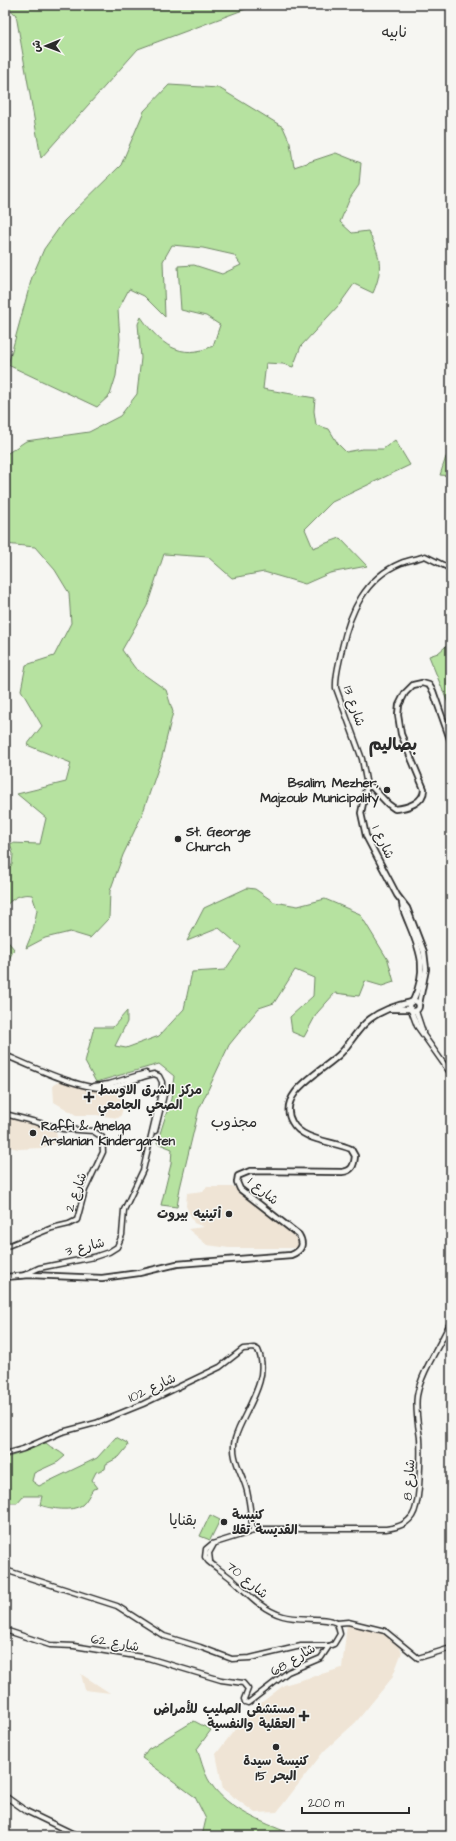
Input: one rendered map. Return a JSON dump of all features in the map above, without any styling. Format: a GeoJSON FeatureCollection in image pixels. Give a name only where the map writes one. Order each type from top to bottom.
{"type":"FeatureCollection","features":[{"type":"Feature","properties":{"kind":"main road"},"geometry":{"type":"LineString","coordinates":[[367,786],[372,787],[388,804],[395,809],[416,802],[423,795],[423,786],[399,726],[399,705],[405,693],[413,685],[422,683],[429,685],[433,691],[451,742]]}},
{"type":"Feature","properties":{"kind":"main road","name":"شارع 1"},"geometry":{"type":"LineString","coordinates":[[367,786],[361,813],[366,836],[402,903],[407,908],[425,956],[425,974],[419,1004]]}},
{"type":"Feature","properties":{"kind":"main road","name":"شارع 1"},"geometry":{"type":"LineString","coordinates":[[5,1277],[24,1275],[102,1278],[133,1274],[177,1264],[291,1255],[298,1253],[302,1246],[302,1240],[299,1235],[240,1189],[237,1179],[240,1174],[250,1171],[348,1172],[352,1168],[355,1156],[353,1151],[347,1147],[300,1132],[290,1117],[289,1104],[299,1088],[342,1052],[361,1027],[370,1019],[396,1005],[412,1002],[421,977],[422,963],[402,903]]}},
{"type":"Feature","properties":{"kind":"main road"},"geometry":{"type":"LineString","coordinates":[[412,1002],[419,1004],[419,1007],[416,1010],[411,1009],[410,1006],[412,1002]]}},
{"type":"Feature","properties":{"kind":"main road","name":"شارع 1"},"geometry":{"type":"LineString","coordinates":[[389,1009],[411,1009]]}},
{"type":"Feature","properties":{"kind":"street","name":"شارع 13"},"geometry":{"type":"LineString","coordinates":[[367,786],[362,759],[336,688],[335,678],[348,624],[356,606],[370,584],[393,567],[425,556],[451,569]]}},
{"type":"Feature","properties":{"kind":"street"},"geometry":{"type":"LineString","coordinates":[[411,1009],[415,1023],[451,1074]]}},
{"type":"Feature","properties":{"kind":"street"},"geometry":{"type":"LineString","coordinates":[[416,1010],[425,1036]]}},
{"type":"Feature","properties":{"kind":"street","name":"شارع 3"},"geometry":{"type":"LineString","coordinates":[[5,1055],[68,1081],[89,1087],[109,1084],[151,1072],[158,1073],[162,1076],[165,1084],[164,1097],[143,1170],[126,1204],[122,1235],[117,1247],[109,1252],[94,1257],[39,1268],[24,1275]]}},
{"type":"Feature","properties":{"kind":"street","name":"شارع 2"},"geometry":{"type":"LineString","coordinates":[[5,1114],[63,1129],[93,1131],[102,1137],[104,1143],[103,1152],[85,1190],[77,1220],[70,1224],[52,1228],[5,1247]]}},
{"type":"Feature","properties":{"kind":"street","name":"شارع 8"},"geometry":{"type":"LineString","coordinates":[[213,1565],[207,1560],[205,1552],[209,1546],[253,1531],[279,1529],[386,1529],[401,1526],[411,1518],[417,1508],[420,1479],[421,1450],[417,1394],[425,1373],[451,1321]]}},
{"type":"Feature","properties":{"kind":"street","name":"شارع 102"},"geometry":{"type":"LineString","coordinates":[[5,1454],[24,1449],[62,1432],[96,1423],[143,1404],[220,1367],[243,1349],[254,1348],[258,1350],[260,1374],[255,1396],[236,1436],[234,1444],[236,1463],[249,1497],[253,1531]]}},
{"type":"Feature","properties":{"kind":"street","name":"شارع 70"},"geometry":{"type":"LineString","coordinates":[[213,1565],[254,1600],[272,1612],[293,1618],[328,1619],[337,1623],[348,1622],[385,1631],[418,1658],[451,1648]]}},
{"type":"Feature","properties":{"kind":"street"},"geometry":{"type":"LineString","coordinates":[[5,1570],[60,1589],[117,1606],[164,1636],[200,1646],[232,1659],[267,1655],[302,1646],[329,1646]]}},
{"type":"Feature","properties":{"kind":"street","name":"شارع 68"},"geometry":{"type":"LineString","coordinates":[[245,1702],[249,1702],[288,1672],[315,1661],[323,1656],[329,1646],[337,1642],[340,1635],[337,1623]]}},
{"type":"Feature","properties":{"kind":"street","name":"شارع 62"},"geometry":{"type":"LineString","coordinates":[[5,1630],[50,1645],[74,1646],[141,1657],[221,1680],[243,1683],[247,1685],[249,1690],[244,1699],[245,1702]]}},
{"type":"Feature","properties":{"kind":"street"},"geometry":{"type":"LineString","coordinates":[[5,1796],[26,1811],[78,1836]]}},
{"type":"Feature","properties":{"kind":"shaded area","name":"مركز الشرق الاوسط الصحي الجامعي"},"geometry":{"type":"Polygon","coordinates":[[[62,1080],[82,1088],[101,1092],[121,1089],[125,1101],[121,1115],[118,1118],[96,1115],[76,1115],[54,1102],[53,1085],[62,1080]]]}},
{"type":"Feature","properties":{"kind":"shaded area","name":"Raffi & Anelga Arslanian Kindergarten"},"geometry":{"type":"Polygon","coordinates":[[[9,1117],[55,1127],[58,1143],[41,1148],[19,1149],[9,1147],[9,1117]]]}},
{"type":"Feature","properties":{"kind":"shaded area","name":"أتينيه بيروت"},"geometry":{"type":"Polygon","coordinates":[[[207,1187],[235,1187],[290,1231],[298,1241],[298,1248],[229,1248],[207,1245],[188,1229],[204,1227],[194,1223],[186,1206],[187,1193],[203,1191],[207,1187]]]}},
{"type":"Feature","properties":{"kind":"shaded area","name":"مستشفى الصليب للأمراض العقلية والنفسية"},"geometry":{"type":"Polygon","coordinates":[[[347,1624],[392,1635],[402,1652],[392,1678],[356,1722],[324,1751],[277,1812],[255,1813],[223,1789],[216,1754],[252,1710],[284,1685],[342,1668],[347,1624]]]}},
{"type":"Feature","properties":{"kind":"shaded area"},"geometry":{"type":"Polygon","coordinates":[[[81,1674],[110,1693],[85,1690],[81,1674]]]}},
{"type":"Feature","properties":{"kind":"green space"},"geometry":{"type":"Polygon","coordinates":[[[5,5],[251,5],[251,7],[138,49],[41,158],[16,15],[5,5]]]}},
{"type":"Feature","properties":{"kind":"green space"},"geometry":{"type":"Polygon","coordinates":[[[169,85],[219,88],[283,127],[290,143],[294,167],[336,153],[361,163],[359,185],[350,198],[340,222],[352,233],[368,231],[372,239],[379,261],[379,276],[373,293],[354,284],[339,305],[301,346],[293,367],[283,364],[266,363],[263,389],[315,398],[314,411],[316,425],[329,429],[338,444],[346,452],[362,449],[383,449],[395,440],[410,465],[332,502],[305,529],[313,548],[340,538],[367,566],[330,573],[305,584],[264,572],[232,578],[208,557],[164,554],[147,606],[122,650],[135,668],[166,690],[173,712],[162,757],[142,815],[123,855],[110,891],[109,918],[90,938],[70,932],[45,938],[26,948],[33,931],[37,910],[32,895],[17,897],[5,907],[5,869],[12,865],[13,854],[10,843],[40,844],[46,818],[17,794],[66,782],[71,763],[27,745],[42,726],[21,690],[26,665],[54,656],[71,623],[69,593],[55,570],[35,547],[5,544],[5,455],[26,441],[89,432],[120,416],[137,394],[141,358],[138,324],[141,317],[148,327],[163,342],[181,351],[190,352],[213,346],[220,325],[206,316],[181,310],[178,266],[194,265],[222,274],[241,265],[234,255],[203,248],[172,245],[163,261],[165,317],[144,296],[129,289],[118,310],[120,339],[116,376],[110,395],[97,407],[8,365],[32,277],[44,249],[64,221],[121,165],[144,111],[169,85]]]}},
{"type":"Feature","properties":{"kind":"green space"},"geometry":{"type":"Polygon","coordinates":[[[451,451],[451,476],[440,475],[446,457],[451,451]]]}},
{"type":"Feature","properties":{"kind":"green space"},"geometry":{"type":"Polygon","coordinates":[[[451,642],[451,711],[429,656],[438,653],[451,642]]]}},
{"type":"Feature","properties":{"kind":"green space"},"geometry":{"type":"Polygon","coordinates":[[[247,888],[255,889],[274,902],[298,906],[325,899],[360,914],[388,960],[394,982],[382,986],[365,981],[359,996],[335,993],[317,1013],[304,1037],[292,1032],[290,1017],[313,996],[314,978],[295,970],[274,1003],[259,1008],[229,1045],[199,1109],[180,1188],[177,1207],[161,1205],[171,1164],[172,1149],[157,1143],[171,1099],[174,1076],[159,1064],[96,1082],[85,1062],[94,1027],[113,1027],[127,1011],[127,1022],[115,1046],[126,1048],[159,1036],[184,1009],[192,972],[225,970],[241,947],[219,928],[187,941],[204,908],[247,888]]]}},
{"type":"Feature","properties":{"kind":"green space"},"geometry":{"type":"Polygon","coordinates":[[[5,938],[14,949],[5,968],[5,938]]]}},
{"type":"Feature","properties":{"kind":"green space"},"geometry":{"type":"Polygon","coordinates":[[[116,1437],[127,1443],[128,1446],[119,1457],[106,1464],[105,1469],[96,1472],[92,1480],[98,1488],[93,1489],[82,1505],[73,1509],[50,1508],[40,1505],[42,1496],[23,1496],[17,1503],[9,1503],[5,1501],[5,1458],[46,1443],[63,1454],[65,1456],[58,1462],[34,1473],[32,1481],[39,1486],[97,1458],[116,1437]]]}},
{"type":"Feature","properties":{"kind":"green space"},"geometry":{"type":"Polygon","coordinates":[[[210,1515],[220,1520],[210,1540],[200,1536],[210,1515]]]}},
{"type":"Feature","properties":{"kind":"green space"},"geometry":{"type":"Polygon","coordinates":[[[194,1721],[211,1730],[197,1749],[206,1776],[214,1789],[222,1797],[242,1811],[284,1831],[287,1836],[202,1836],[206,1819],[195,1797],[142,1758],[148,1749],[194,1721]]]}},
{"type":"Feature","properties":{"kind":"place","name":"Bsalim, Mezher, Majzoub Municipality"},"geometry":{"type":"Point","coordinates":[387,790]}},
{"type":"Feature","properties":{"kind":"place","name":"St. George Church"},"geometry":{"type":"Point","coordinates":[178,839]}},
{"type":"Feature","properties":{"kind":"place","name":"مركز الشرق الاوسط الصحي الجامعي"},"geometry":{"type":"Point","coordinates":[89,1097]}},
{"type":"Feature","properties":{"kind":"place","name":"Raffi & Anelga Arslanian Kindergarten"},"geometry":{"type":"Point","coordinates":[33,1133]}},
{"type":"Feature","properties":{"kind":"place","name":"أتينيه بيروت"},"geometry":{"type":"Point","coordinates":[229,1214]}},
{"type":"Feature","properties":{"kind":"place","name":"كنيسة القديسة تقلا"},"geometry":{"type":"Point","coordinates":[224,1522]}},
{"type":"Feature","properties":{"kind":"place","name":"مستشفى الصليب للأمراض العقلية والنفسية"},"geometry":{"type":"Point","coordinates":[304,1716]}},
{"type":"Feature","properties":{"kind":"place","name":"كنيسة سيدة البحر 15"},"geometry":{"type":"Point","coordinates":[276,1747]}},
{"type":"Feature","properties":{"kind":"district","name":"نابيه"},"geometry":{"type":"Point","coordinates":[394,32]}},
{"type":"Feature","properties":{"kind":"district","name":"بصاليم"},"geometry":{"type":"Point","coordinates":[393,745]}},
{"type":"Feature","properties":{"kind":"district","name":"مجذوب"},"geometry":{"type":"Point","coordinates":[234,1122]}},
{"type":"Feature","properties":{"kind":"district","name":"بقنايا"},"geometry":{"type":"Point","coordinates":[183,1520]}}]}
